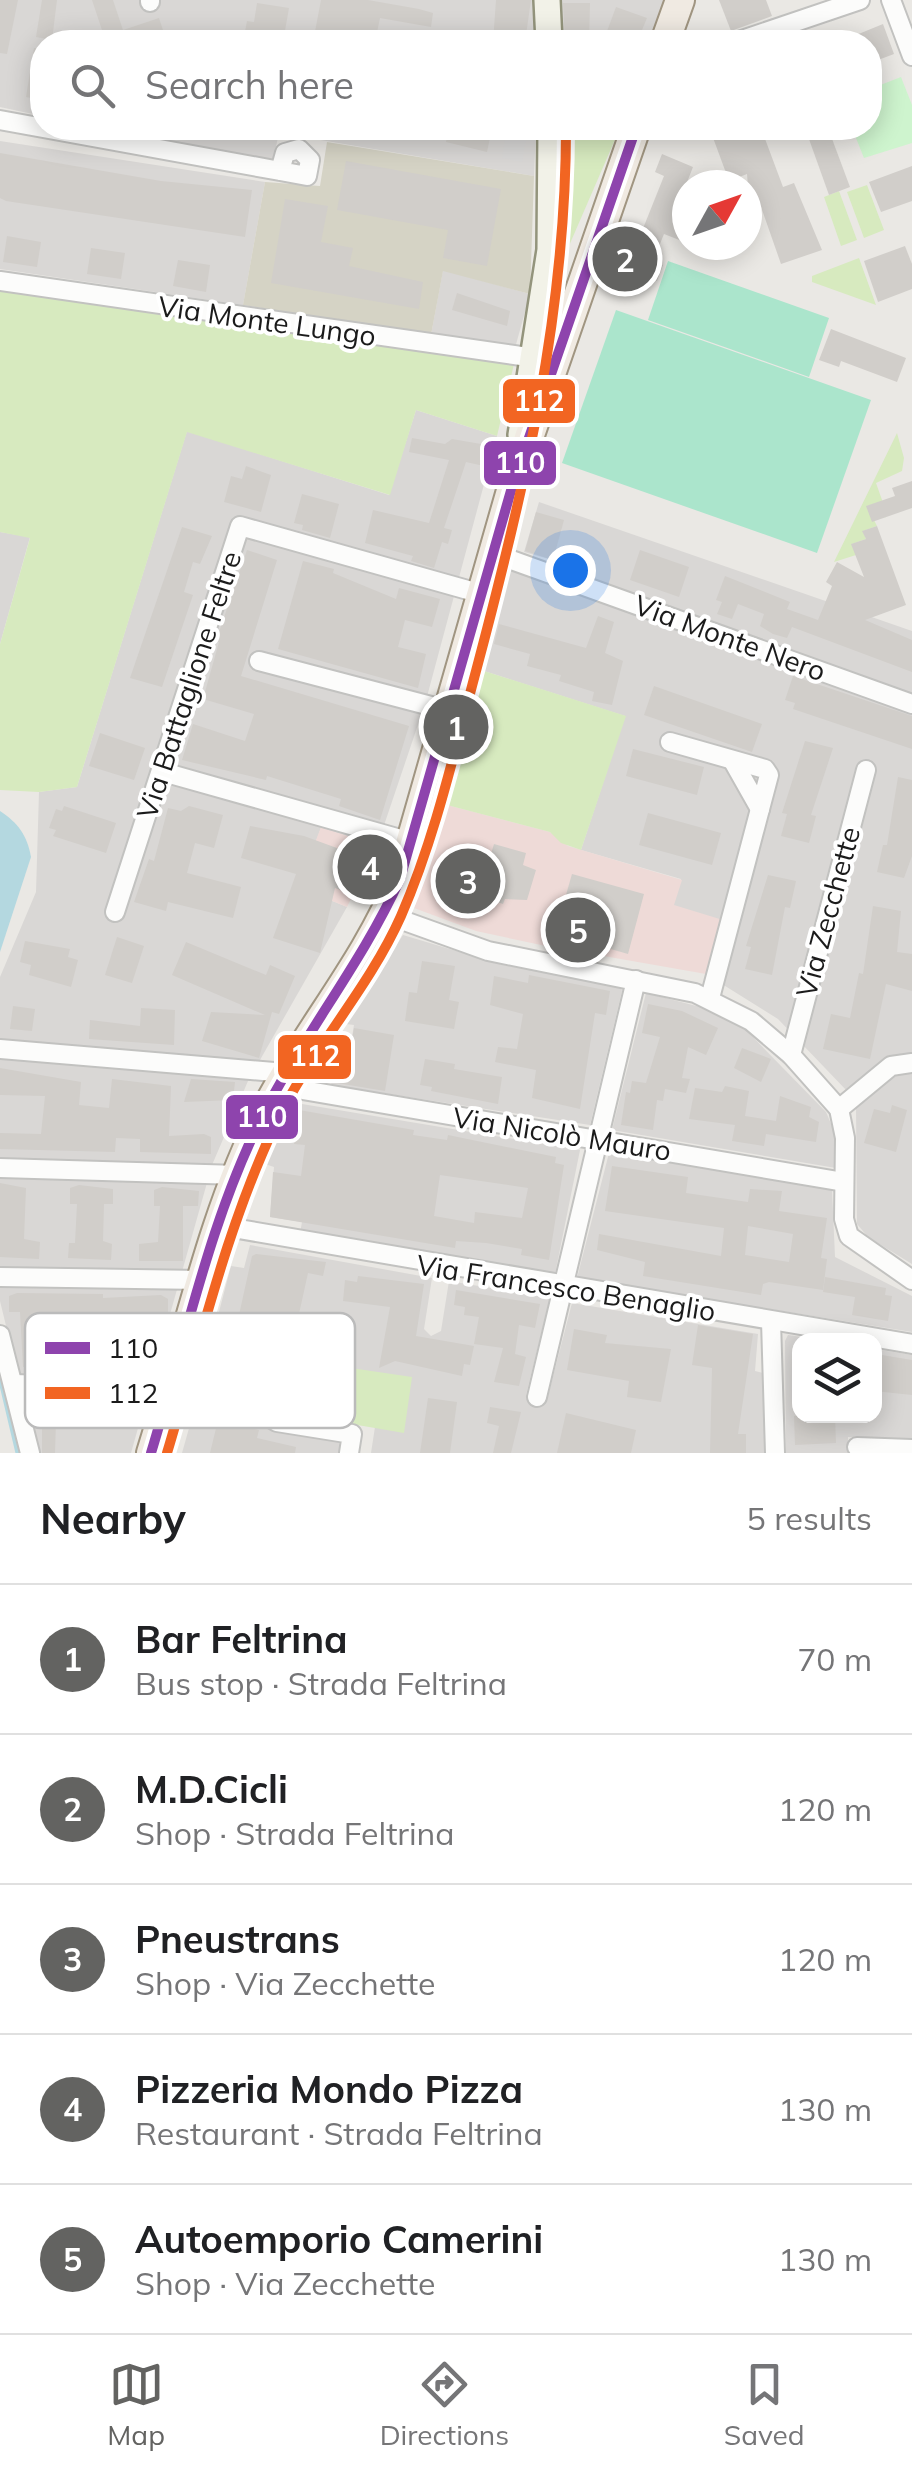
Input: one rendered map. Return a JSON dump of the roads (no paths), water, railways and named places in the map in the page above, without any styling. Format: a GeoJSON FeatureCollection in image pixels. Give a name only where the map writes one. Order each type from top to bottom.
{"type":"FeatureCollection","features":[{"type":"Feature","properties":{"kind":"main road"},"geometry":{"type":"LineString","coordinates":[[548,0],[549,30]]}},
{"type":"Feature","properties":{"kind":"main road"},"geometry":{"type":"LineString","coordinates":[[669,30],[680,0]]}},
{"type":"Feature","properties":{"kind":"main road"},"geometry":{"type":"LineString","coordinates":[[512,487],[550,250],[551,140]]}},
{"type":"Feature","properties":{"kind":"main road"},"geometry":{"type":"LineString","coordinates":[[193,1313],[240,1174],[283,1080],[385,914],[411,842],[512,487],[632,140]]}},
{"type":"Feature","properties":{"kind":"main road"},"geometry":{"type":"LineString","coordinates":[[151,1453],[159,1428]]}},
{"type":"Feature","properties":{"kind":"street"},"geometry":{"type":"LineString","coordinates":[[771,30],[860,0]]}},
{"type":"Feature","properties":{"kind":"street"},"geometry":{"type":"LineString","coordinates":[[891,0],[912,56]]}},
{"type":"Feature","properties":{"kind":"street"},"geometry":{"type":"LineString","coordinates":[[0,120],[30,125]]}},
{"type":"Feature","properties":{"kind":"street"},"geometry":{"type":"LineString","coordinates":[[110,140],[280,171]]}},
{"type":"Feature","properties":{"kind":"street","name":"Via Monte Lungo"},"geometry":{"type":"LineString","coordinates":[[0,282],[535,358]]}},
{"type":"Feature","properties":{"kind":"street","name":"Via Battaglione Feltre"},"geometry":{"type":"LineString","coordinates":[[116,912],[240,526],[482,594]]}},
{"type":"Feature","properties":{"kind":"street","name":"Via Monte Nero"},"geometry":{"type":"LineString","coordinates":[[492,554],[912,704]]}},
{"type":"Feature","properties":{"kind":"street"},"geometry":{"type":"LineString","coordinates":[[260,661],[450,710]]}},
{"type":"Feature","properties":{"kind":"street"},"geometry":{"type":"LineString","coordinates":[[670,742],[734,764],[766,769],[769,775],[710,998]]}},
{"type":"Feature","properties":{"kind":"street","name":"Via Zecchette"},"geometry":{"type":"LineString","coordinates":[[791,1055],[866,770]]}},
{"type":"Feature","properties":{"kind":"street"},"geometry":{"type":"LineString","coordinates":[[163,772],[411,842]]}},
{"type":"Feature","properties":{"kind":"street"},"geometry":{"type":"LineString","coordinates":[[385,914],[488,951],[710,998],[751,1021],[791,1055],[839,1109],[845,1138],[844,1219],[849,1236],[912,1280]]}},
{"type":"Feature","properties":{"kind":"street"},"geometry":{"type":"LineString","coordinates":[[537,1397],[636,980]]}},
{"type":"Feature","properties":{"kind":"street","name":"Via Nicolò Mauro"},"geometry":{"type":"LineString","coordinates":[[0,1050],[283,1080],[844,1182]]}},
{"type":"Feature","properties":{"kind":"street"},"geometry":{"type":"LineString","coordinates":[[839,1109],[892,1066],[912,1063]]}},
{"type":"Feature","properties":{"kind":"street"},"geometry":{"type":"LineString","coordinates":[[0,1168],[240,1174]]}},
{"type":"Feature","properties":{"kind":"street","name":"Via Francesco Benaglio"},"geometry":{"type":"LineString","coordinates":[[221,1226],[562,1288],[912,1344]]}},
{"type":"Feature","properties":{"kind":"street"},"geometry":{"type":"LineString","coordinates":[[0,1277],[203,1280]]}},
{"type":"Feature","properties":{"kind":"street"},"geometry":{"type":"LineString","coordinates":[[771,1321],[774,1453]]}},
{"type":"Feature","properties":{"kind":"street"},"geometry":{"type":"LineString","coordinates":[[0,1335],[30,1453]]}},
{"type":"Feature","properties":{"kind":"street"},"geometry":{"type":"LineString","coordinates":[[14,1384],[25,1384]]}},
{"type":"Feature","properties":{"kind":"street"},"geometry":{"type":"LineString","coordinates":[[315,1428],[352,1434],[349,1453]]}},
{"type":"Feature","properties":{"kind":"street"},"geometry":{"type":"LineString","coordinates":[[857,1447],[912,1449]]}},
{"type":"Feature","properties":{"kind":"water"},"geometry":{"type":"Polygon","coordinates":[[[0,811],[21,830],[31,857],[0,952],[0,811]]]}},
{"type":"Feature","properties":{"kind":"waterway"},"geometry":{"type":"LineString","coordinates":[[0,1377],[18,1453]]}},
{"type":"Feature","properties":{"kind":"place","name":"M.D.Cicli"},"geometry":{"type":"Point","coordinates":[625,259]}},
{"type":"Feature","properties":{"kind":"place","name":"Bar Feltrina"},"geometry":{"type":"Point","coordinates":[456,727]}},
{"type":"Feature","properties":{"kind":"place","name":"Pizzeria Mondo Pizza"},"geometry":{"type":"Point","coordinates":[370,867]}},
{"type":"Feature","properties":{"kind":"place","name":"Pneustrans"},"geometry":{"type":"Point","coordinates":[468,881]}},
{"type":"Feature","properties":{"kind":"place","name":"Autoemporio Camerini"},"geometry":{"type":"Point","coordinates":[578,930]}}]}
